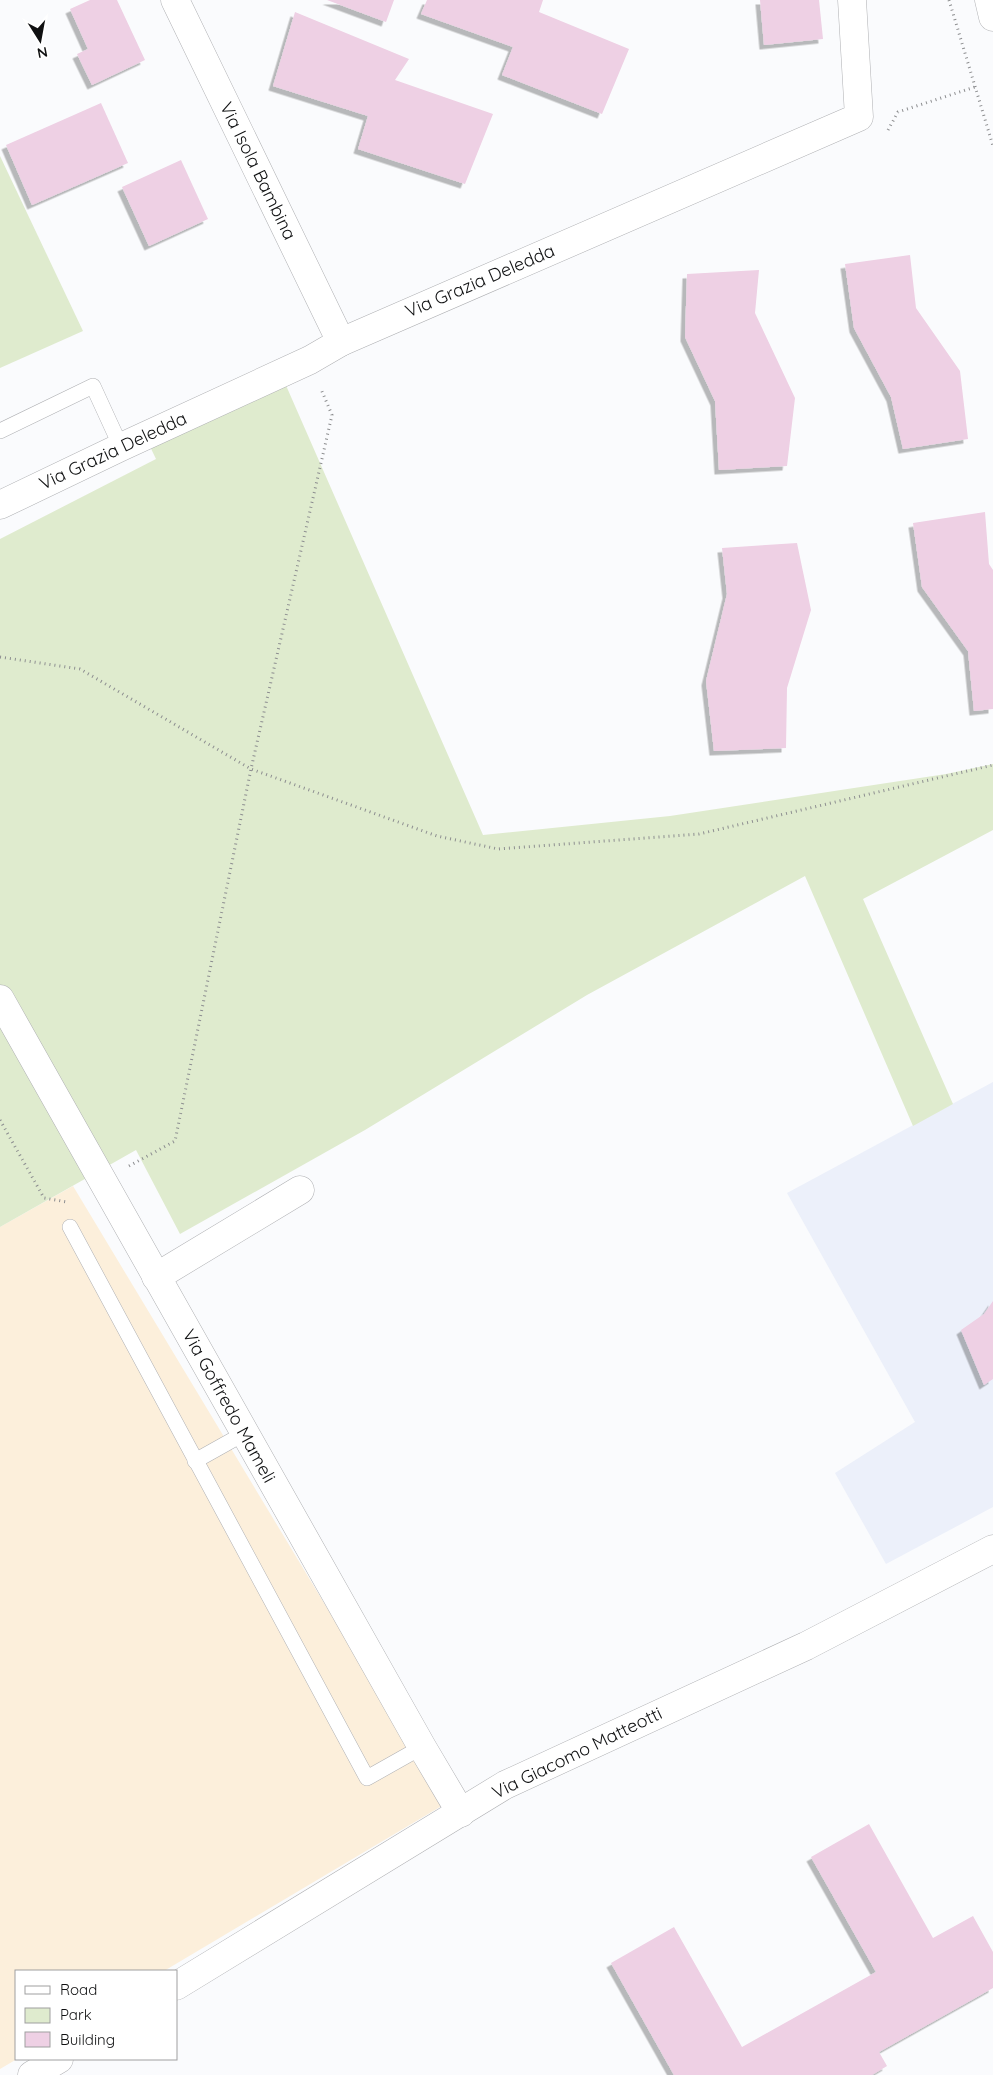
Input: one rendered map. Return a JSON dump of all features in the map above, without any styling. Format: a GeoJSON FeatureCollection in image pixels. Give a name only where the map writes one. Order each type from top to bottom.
{"type":"FeatureCollection","features":[{"type":"Feature","properties":{"kind":"street","name":"Via Isola Bambina"},"geometry":{"type":"LineString","coordinates":[[175,0],[341,342]]}},
{"type":"Feature","properties":{"kind":"street","name":"Via Grazia Deledda"},"geometry":{"type":"LineString","coordinates":[[0,505],[120,447],[310,360],[341,342],[859,117],[852,0]]}},
{"type":"Feature","properties":{"kind":"street"},"geometry":{"type":"LineString","coordinates":[[988,0],[993,17]]}},
{"type":"Feature","properties":{"kind":"street","name":"Via Goffredo Mameli"},"geometry":{"type":"LineString","coordinates":[[0,999],[461,1813]]}},
{"type":"Feature","properties":{"kind":"street"},"geometry":{"type":"LineString","coordinates":[[156,1277],[300,1190]]}},
{"type":"Feature","properties":{"kind":"street","name":"Via Giacomo Matteotti"},"geometry":{"type":"LineString","coordinates":[[178,1985],[505,1785],[806,1646],[993,1549]]}},
{"type":"Feature","properties":{"kind":"street"},"geometry":{"type":"LineString","coordinates":[[32,2075],[57,2060]]}},
{"type":"Feature","properties":{"kind":"lane"},"geometry":{"type":"LineString","coordinates":[[0,431],[93,386],[120,447]]}},
{"type":"Feature","properties":{"kind":"lane"},"geometry":{"type":"LineString","coordinates":[[70,1227],[367,1778],[422,1747]]}},
{"type":"Feature","properties":{"kind":"lane"},"geometry":{"type":"LineString","coordinates":[[195,1462],[245,1433]]}},
{"type":"Feature","properties":{"kind":"path"},"geometry":{"type":"LineString","coordinates":[[949,0],[993,146]]}},
{"type":"Feature","properties":{"kind":"path"},"geometry":{"type":"LineString","coordinates":[[887,130],[898,112],[975,87]]}},
{"type":"Feature","properties":{"kind":"path"},"geometry":{"type":"LineString","coordinates":[[102,1180],[175,1141],[251,769],[332,415],[310,360]]}},
{"type":"Feature","properties":{"kind":"path"},"geometry":{"type":"LineString","coordinates":[[0,657],[80,669],[251,769],[437,836],[498,849],[699,834],[993,765]]}},
{"type":"Feature","properties":{"kind":"path"},"geometry":{"type":"LineString","coordinates":[[0,1120],[44,1198],[74,1202]]}},
{"type":"Feature","properties":{"kind":"shaded area"},"geometry":{"type":"Polygon","coordinates":[[[993,1082],[993,1507],[886,1564],[835,1473],[915,1422],[787,1193],[993,1082]]]}},
{"type":"Feature","properties":{"kind":"shaded area"},"geometry":{"type":"Polygon","coordinates":[[[73,1186],[445,1804],[166,1970],[15,1970],[15,2060],[0,2069],[0,1227],[73,1186]]]}},
{"type":"Feature","properties":{"kind":"green space"},"geometry":{"type":"Polygon","coordinates":[[[0,156],[83,331],[0,368],[0,156]]]}},
{"type":"Feature","properties":{"kind":"green space"},"geometry":{"type":"Polygon","coordinates":[[[281,374],[483,835],[670,816],[946,774],[993,764],[993,830],[863,899],[953,1104],[913,1126],[805,876],[587,995],[365,1130],[180,1234],[136,1150],[0,1227],[0,539],[156,459],[144,434],[281,374]]]}},
{"type":"Feature","properties":{"kind":"building"},"geometry":{"type":"Polygon","coordinates":[[[90,0],[117,0],[145,60],[92,85],[77,54],[88,49],[70,9],[90,0]]]}},
{"type":"Feature","properties":{"kind":"building"},"geometry":{"type":"Polygon","coordinates":[[[327,0],[394,0],[386,22],[327,0]]]}},
{"type":"Feature","properties":{"kind":"building"},"geometry":{"type":"Polygon","coordinates":[[[427,0],[543,0],[539,12],[629,49],[602,114],[502,75],[513,47],[421,14],[427,0]]]}},
{"type":"Feature","properties":{"kind":"building"},"geometry":{"type":"Polygon","coordinates":[[[760,0],[819,0],[823,39],[764,45],[760,0]]]}},
{"type":"Feature","properties":{"kind":"building"},"geometry":{"type":"Polygon","coordinates":[[[295,12],[409,59],[395,80],[493,114],[465,184],[358,149],[368,116],[273,86],[295,12]]]}},
{"type":"Feature","properties":{"kind":"building"},"geometry":{"type":"Polygon","coordinates":[[[101,103],[128,163],[32,205],[6,145],[101,103]]]}},
{"type":"Feature","properties":{"kind":"building"},"geometry":{"type":"Polygon","coordinates":[[[181,160],[208,219],[149,246],[122,187],[181,160]]]}},
{"type":"Feature","properties":{"kind":"building"},"geometry":{"type":"Polygon","coordinates":[[[910,255],[916,308],[960,371],[968,439],[903,449],[891,397],[854,328],[845,264],[910,255]]]}},
{"type":"Feature","properties":{"kind":"building"},"geometry":{"type":"Polygon","coordinates":[[[759,270],[755,313],[795,398],[787,466],[719,470],[715,401],[685,337],[687,274],[759,270]]]}},
{"type":"Feature","properties":{"kind":"building"},"geometry":{"type":"Polygon","coordinates":[[[985,512],[989,564],[993,570],[993,709],[974,711],[968,651],[922,587],[913,523],[985,512]]]}},
{"type":"Feature","properties":{"kind":"building"},"geometry":{"type":"Polygon","coordinates":[[[797,543],[811,610],[787,688],[786,748],[714,751],[706,681],[727,594],[722,548],[797,543]]]}},
{"type":"Feature","properties":{"kind":"building"},"geometry":{"type":"Polygon","coordinates":[[[993,1301],[993,1379],[984,1385],[961,1330],[984,1314],[993,1301]]]}},
{"type":"Feature","properties":{"kind":"building"},"geometry":{"type":"Polygon","coordinates":[[[869,1824],[933,1938],[973,1916],[993,1952],[993,1988],[879,2052],[887,2066],[872,2075],[674,2075],[611,1963],[674,1927],[742,2047],[876,1972],[811,1857],[869,1824]]]}}]}
